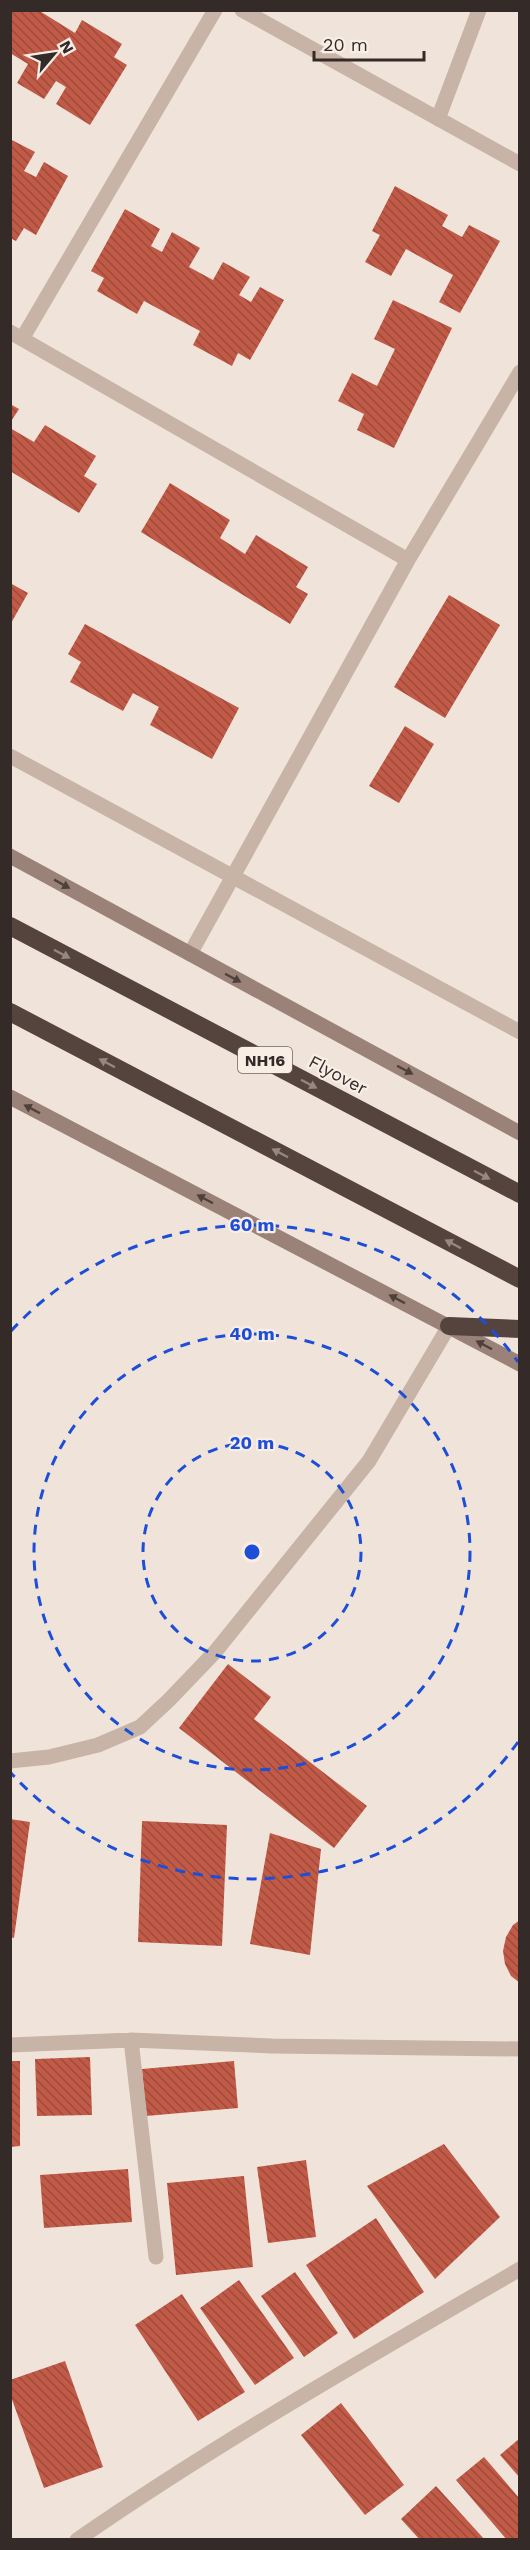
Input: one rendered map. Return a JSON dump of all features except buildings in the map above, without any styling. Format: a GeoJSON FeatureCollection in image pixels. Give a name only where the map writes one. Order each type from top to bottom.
{"type":"FeatureCollection","features":[{"type":"Feature","properties":{"kind":"highway","name":"Flyover"},"geometry":{"type":"LineString","coordinates":[[10,926],[519,1194]]}},
{"type":"Feature","properties":{"kind":"highway"},"geometry":{"type":"LineString","coordinates":[[10,1012],[512,1275]]}},
{"type":"Feature","properties":{"kind":"highway"},"geometry":{"type":"LineString","coordinates":[[449,1326],[519,1329]]}},
{"type":"Feature","properties":{"kind":"street"},"geometry":{"type":"LineString","coordinates":[[215,10],[16,336],[408,560]]}},
{"type":"Feature","properties":{"kind":"street"},"geometry":{"type":"LineString","coordinates":[[242,10],[519,164]]}},
{"type":"Feature","properties":{"kind":"street"},"geometry":{"type":"LineString","coordinates":[[438,119],[479,10]]}},
{"type":"Feature","properties":{"kind":"street"},"geometry":{"type":"LineString","coordinates":[[190,954],[408,560],[519,372]]}},
{"type":"Feature","properties":{"kind":"street"},"geometry":{"type":"LineString","coordinates":[[10,756],[519,1032]]}},
{"type":"Feature","properties":{"kind":"street"},"geometry":{"type":"LineString","coordinates":[[10,856],[519,1133]]}},
{"type":"Feature","properties":{"kind":"street"},"geometry":{"type":"LineString","coordinates":[[10,1098],[519,1364]]}},
{"type":"Feature","properties":{"kind":"street"},"geometry":{"type":"LineString","coordinates":[[10,1761],[49,1756],[98,1745],[140,1727],[169,1700],[215,1652],[369,1461],[449,1326]]}},
{"type":"Feature","properties":{"kind":"street"},"geometry":{"type":"LineString","coordinates":[[131,2040],[156,2257]]}},
{"type":"Feature","properties":{"kind":"street"},"geometry":{"type":"LineString","coordinates":[[10,2045],[131,2040],[272,2046],[519,2049]]}},
{"type":"Feature","properties":{"kind":"street"},"geometry":{"type":"LineString","coordinates":[[77,2540],[148,2491],[285,2405],[519,2269]]}}]}
